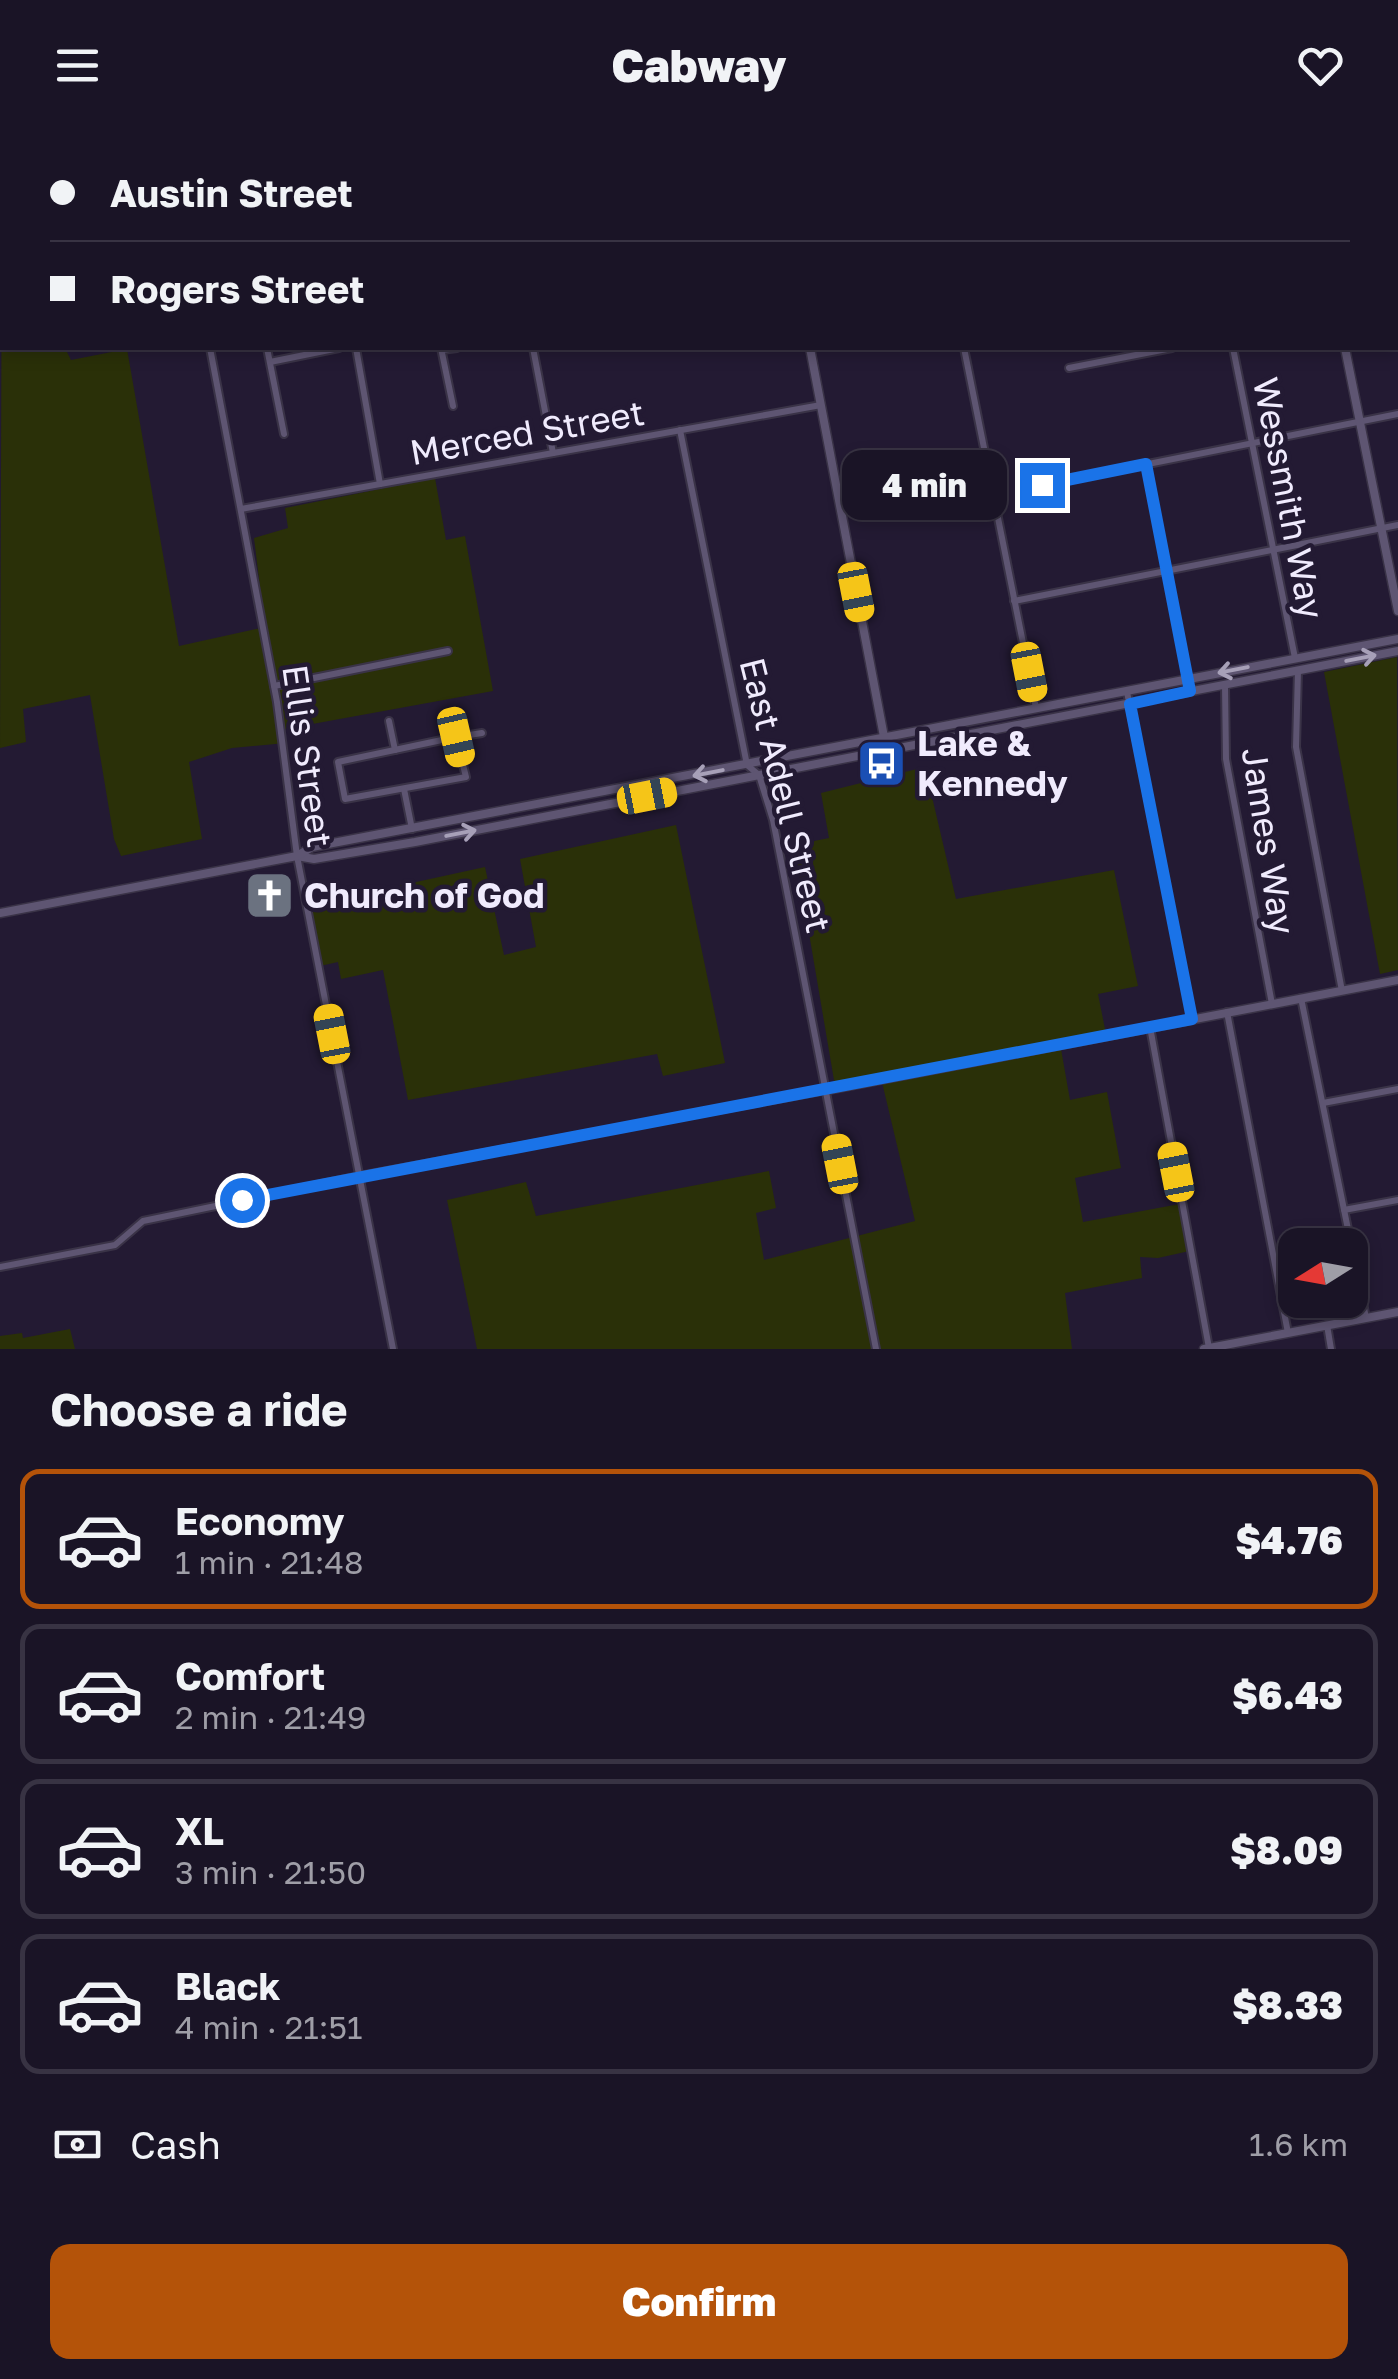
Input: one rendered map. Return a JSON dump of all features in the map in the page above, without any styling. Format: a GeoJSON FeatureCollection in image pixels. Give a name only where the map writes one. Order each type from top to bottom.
{"type":"FeatureCollection","features":[{"type":"Feature","properties":{"kind":"street","name":"Ellis Street"},"geometry":{"type":"LineString","coordinates":[[210,350],[274,686],[296,856],[393,1349]]}},
{"type":"Feature","properties":{"kind":"street"},"geometry":{"type":"LineString","coordinates":[[267,350],[284,434]]}},
{"type":"Feature","properties":{"kind":"street"},"geometry":{"type":"LineString","coordinates":[[270,362],[329,350]]}},
{"type":"Feature","properties":{"kind":"street"},"geometry":{"type":"LineString","coordinates":[[356,350],[380,484]]}},
{"type":"Feature","properties":{"kind":"street"},"geometry":{"type":"LineString","coordinates":[[442,350],[453,406]]}},
{"type":"Feature","properties":{"kind":"street"},"geometry":{"type":"LineString","coordinates":[[533,350],[553,453]]}},
{"type":"Feature","properties":{"kind":"street"},"geometry":{"type":"LineString","coordinates":[[810,350],[887,751]]}},
{"type":"Feature","properties":{"kind":"street"},"geometry":{"type":"LineString","coordinates":[[964,350],[1036,708]]}},
{"type":"Feature","properties":{"kind":"street"},"geometry":{"type":"LineString","coordinates":[[1069,368],[1162,350]]}},
{"type":"Feature","properties":{"kind":"street","name":"Wessmith Way"},"geometry":{"type":"LineString","coordinates":[[1233,350],[1295,658]]}},
{"type":"Feature","properties":{"kind":"street"},"geometry":{"type":"LineString","coordinates":[[1345,350],[1398,611]]}},
{"type":"Feature","properties":{"kind":"street","name":"Merced Street"},"geometry":{"type":"LineString","coordinates":[[241,509],[821,405]]}},
{"type":"Feature","properties":{"kind":"street"},"geometry":{"type":"LineString","coordinates":[[1042,485],[1398,414]]}},
{"type":"Feature","properties":{"kind":"street","name":"East Adell Street"},"geometry":{"type":"LineString","coordinates":[[680,430],[747,765],[759,775],[773,820],[876,1349]]}},
{"type":"Feature","properties":{"kind":"street"},"geometry":{"type":"LineString","coordinates":[[1146,464],[1190,691]]}},
{"type":"Feature","properties":{"kind":"street"},"geometry":{"type":"LineString","coordinates":[[1014,601],[1398,525]]}},
{"type":"Feature","properties":{"kind":"street"},"geometry":{"type":"LineString","coordinates":[[0,913],[296,856],[312,847],[1398,639]]}},
{"type":"Feature","properties":{"kind":"street"},"geometry":{"type":"LineString","coordinates":[[274,686],[448,651]]}},
{"type":"Feature","properties":{"kind":"street"},"geometry":{"type":"LineString","coordinates":[[296,856],[314,859],[415,842],[1398,651]]}},
{"type":"Feature","properties":{"kind":"street","name":"Wessmith Way"},"geometry":{"type":"LineString","coordinates":[[1298,670],[1296,747],[1342,990]]}},
{"type":"Feature","properties":{"kind":"street","name":"James Way"},"geometry":{"type":"LineString","coordinates":[[1224,685],[1226,759],[1272,1004]]}},
{"type":"Feature","properties":{"kind":"street"},"geometry":{"type":"LineString","coordinates":[[1128,692],[1192,1019]]}},
{"type":"Feature","properties":{"kind":"street"},"geometry":{"type":"LineString","coordinates":[[390,720],[395,750]]}},
{"type":"Feature","properties":{"kind":"street"},"geometry":{"type":"LineString","coordinates":[[456,737],[466,778],[346,798],[338,762],[456,737],[482,732]]}},
{"type":"Feature","properties":{"kind":"street"},"geometry":{"type":"LineString","coordinates":[[632,788],[647,796]]}},
{"type":"Feature","properties":{"kind":"street"},"geometry":{"type":"LineString","coordinates":[[404,789],[415,842]]}},
{"type":"Feature","properties":{"kind":"street"},"geometry":{"type":"LineString","coordinates":[[0,1268],[115,1245],[143,1221],[360,1176],[1398,980]]}},
{"type":"Feature","properties":{"kind":"street"},"geometry":{"type":"LineString","coordinates":[[1302,998],[1348,1228]]}},
{"type":"Feature","properties":{"kind":"street"},"geometry":{"type":"LineString","coordinates":[[1227,1012],[1288,1333]]}},
{"type":"Feature","properties":{"kind":"street"},"geometry":{"type":"LineString","coordinates":[[1150,1027],[1206,1348],[1366,1318]]}},
{"type":"Feature","properties":{"kind":"street"},"geometry":{"type":"LineString","coordinates":[[1323,1103],[1398,1089]]}},
{"type":"Feature","properties":{"kind":"street"},"geometry":{"type":"LineString","coordinates":[[1344,1210],[1398,1200]]}},
{"type":"Feature","properties":{"kind":"street"},"geometry":{"type":"LineString","coordinates":[[1368,1318],[1398,1312]]}},
{"type":"Feature","properties":{"kind":"street"},"geometry":{"type":"LineString","coordinates":[[1327,1325],[1331,1349]]}},
{"type":"Feature","properties":{"kind":"green space"},"geometry":{"type":"Polygon","coordinates":[[[1,350],[66,350],[71,360],[127,350],[179,646],[265,627],[254,538],[288,528],[285,508],[435,478],[446,540],[465,536],[493,691],[285,729],[286,743],[232,748],[189,762],[202,839],[121,856],[114,839],[90,695],[23,709],[26,742],[0,748],[1,350]]]}},
{"type":"Feature","properties":{"kind":"green space"},"geometry":{"type":"Polygon","coordinates":[[[1397,657],[1398,970],[1380,974],[1324,672],[1397,657]]]}},
{"type":"Feature","properties":{"kind":"green space"},"geometry":{"type":"Polygon","coordinates":[[[925,767],[956,899],[1114,870],[1138,986],[1098,994],[1107,1039],[1061,1049],[1070,1100],[1107,1092],[1121,1168],[1075,1178],[1083,1222],[1185,1203],[1194,1250],[1158,1258],[1140,1257],[1142,1278],[1065,1293],[1072,1349],[477,1349],[447,1200],[526,1182],[536,1216],[769,1171],[776,1208],[756,1213],[764,1260],[915,1221],[881,1078],[835,1086],[794,845],[829,838],[821,793],[925,767]]]}},
{"type":"Feature","properties":{"kind":"green space"},"geometry":{"type":"Polygon","coordinates":[[[676,825],[725,1063],[663,1076],[657,1054],[408,1100],[383,970],[341,979],[338,962],[320,966],[306,906],[485,867],[504,955],[536,947],[520,859],[676,825]]]}},
{"type":"Feature","properties":{"kind":"green space"},"geometry":{"type":"Polygon","coordinates":[[[70,1329],[75,1349],[0,1349],[0,1336],[22,1333],[23,1338],[70,1329]]]}},
{"type":"Feature","properties":{"kind":"place","name":"Lake & Kennedy"},"geometry":{"type":"Point","coordinates":[882,763]}},
{"type":"Feature","properties":{"kind":"place","name":"Church of God"},"geometry":{"type":"Point","coordinates":[269,895]}},
{"type":"Feature","properties":{"kind":"route"},"geometry":{"type":"LineString","coordinates":[[242,1200],[1192,1019],[1130,704],[1190,691],[1146,464],[1042,485]]}}]}
